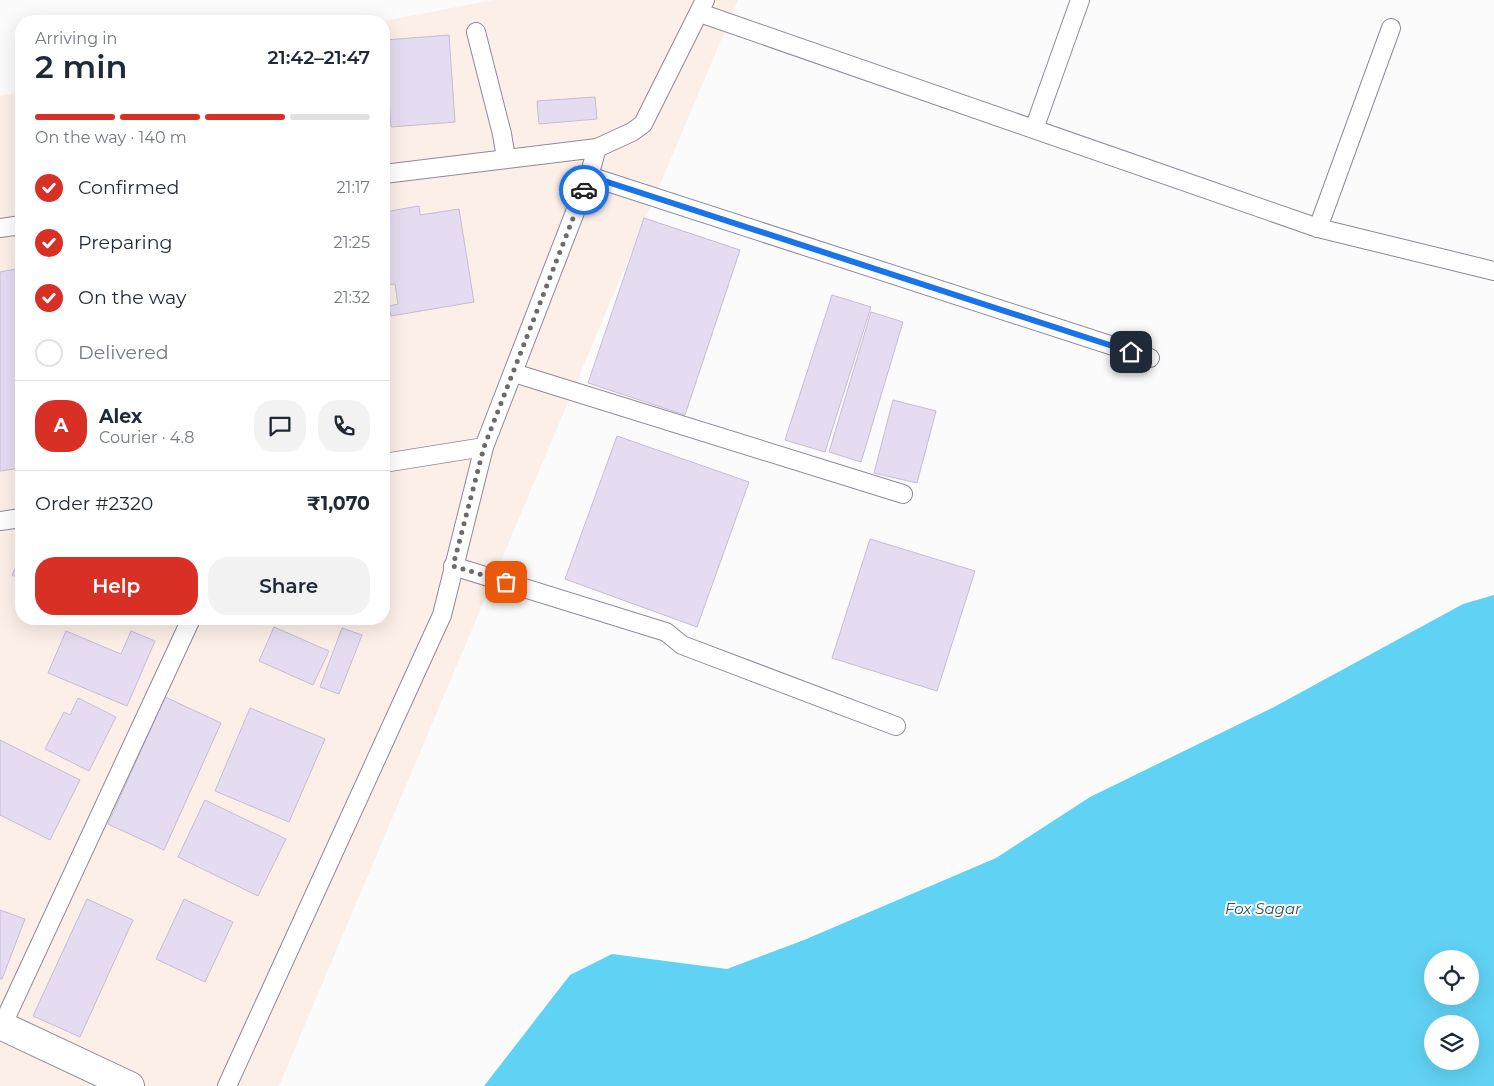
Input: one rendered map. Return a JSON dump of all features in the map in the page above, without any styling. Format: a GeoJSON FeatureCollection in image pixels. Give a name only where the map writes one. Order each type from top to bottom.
{"type":"FeatureCollection","features":[{"type":"Feature","properties":{"kind":"street"},"geometry":{"type":"LineString","coordinates":[[1,1026],[130,1086]]}},
{"type":"Feature","properties":{"kind":"lane"},"geometry":{"type":"LineString","coordinates":[[1034,129],[1080,0]]}},
{"type":"Feature","properties":{"kind":"lane"},"geometry":{"type":"LineString","coordinates":[[390,173],[597,148],[632,132],[642,124],[703,6],[1034,129],[1318,228],[1494,271]]}},
{"type":"Feature","properties":{"kind":"lane"},"geometry":{"type":"LineString","coordinates":[[1318,228],[1391,28]]}},
{"type":"Feature","properties":{"kind":"lane"},"geometry":{"type":"LineString","coordinates":[[476,32],[502,134],[506,158]]}},
{"type":"Feature","properties":{"kind":"lane"},"geometry":{"type":"LineString","coordinates":[[227,1086],[442,615],[484,447],[589,176],[597,148]]}},
{"type":"Feature","properties":{"kind":"lane"},"geometry":{"type":"LineString","coordinates":[[589,176],[1150,358]]}},
{"type":"Feature","properties":{"kind":"lane"},"geometry":{"type":"LineString","coordinates":[[0,228],[15,226]]}},
{"type":"Feature","properties":{"kind":"lane"},"geometry":{"type":"LineString","coordinates":[[514,373],[903,494]]}},
{"type":"Feature","properties":{"kind":"lane"},"geometry":{"type":"LineString","coordinates":[[390,462],[484,447]]}},
{"type":"Feature","properties":{"kind":"lane"},"geometry":{"type":"LineString","coordinates":[[0,537],[9,520]]}},
{"type":"Feature","properties":{"kind":"lane"},"geometry":{"type":"LineString","coordinates":[[453,566],[666,632],[682,645],[896,726]]}},
{"type":"Feature","properties":{"kind":"lane"},"geometry":{"type":"LineString","coordinates":[[1,1026],[188,625]]}},
{"type":"Feature","properties":{"kind":"shaded area"},"geometry":{"type":"Polygon","coordinates":[[[493,0],[738,0],[279,1086],[0,1086],[0,96],[15,93],[15,625],[390,625],[390,20],[493,0]]]}},
{"type":"Feature","properties":{"kind":"water","name":"Fox Sagar"},"geometry":{"type":"Polygon","coordinates":[[[1494,595],[1494,1086],[484,1086],[570,975],[612,954],[727,969],[804,940],[996,858],[1090,797],[1274,707],[1463,604],[1494,595]]]}},
{"type":"Feature","properties":{"kind":"building"},"geometry":{"type":"Polygon","coordinates":[[[449,35],[455,122],[391,127],[390,40],[449,35]]]}},
{"type":"Feature","properties":{"kind":"building"},"geometry":{"type":"Polygon","coordinates":[[[595,97],[597,119],[539,124],[537,101],[595,97]]]}},
{"type":"Feature","properties":{"kind":"building"},"geometry":{"type":"Polygon","coordinates":[[[419,206],[420,215],[459,209],[474,302],[391,316],[390,306],[398,304],[395,284],[390,284],[390,211],[419,206]]]}},
{"type":"Feature","properties":{"kind":"building"},"geometry":{"type":"Polygon","coordinates":[[[644,218],[740,250],[685,415],[588,383],[644,218]]]}},
{"type":"Feature","properties":{"kind":"building"},"geometry":{"type":"Polygon","coordinates":[[[15,269],[15,469],[0,471],[0,272],[15,269]]]}},
{"type":"Feature","properties":{"kind":"building"},"geometry":{"type":"Polygon","coordinates":[[[832,295],[871,307],[825,452],[785,440],[832,295]]]}},
{"type":"Feature","properties":{"kind":"building"},"geometry":{"type":"Polygon","coordinates":[[[871,312],[903,322],[861,462],[829,452],[871,312]]]}},
{"type":"Feature","properties":{"kind":"building"},"geometry":{"type":"Polygon","coordinates":[[[893,400],[936,411],[917,483],[874,473],[893,400]]]}},
{"type":"Feature","properties":{"kind":"building"},"geometry":{"type":"Polygon","coordinates":[[[617,436],[749,482],[697,627],[565,579],[617,436]]]}},
{"type":"Feature","properties":{"kind":"building"},"geometry":{"type":"Polygon","coordinates":[[[870,539],[975,571],[937,691],[832,658],[870,539]]]}},
{"type":"Feature","properties":{"kind":"building"},"geometry":{"type":"Polygon","coordinates":[[[274,627],[329,651],[313,685],[259,661],[274,627]]]}},
{"type":"Feature","properties":{"kind":"building"},"geometry":{"type":"Polygon","coordinates":[[[342,628],[362,635],[339,694],[320,687],[342,628]]]}},
{"type":"Feature","properties":{"kind":"building"},"geometry":{"type":"Polygon","coordinates":[[[66,631],[121,654],[131,631],[155,641],[127,706],[48,673],[66,631]]]}},
{"type":"Feature","properties":{"kind":"building"},"geometry":{"type":"Polygon","coordinates":[[[165,697],[221,723],[164,850],[108,824],[165,697]]]}},
{"type":"Feature","properties":{"kind":"building"},"geometry":{"type":"Polygon","coordinates":[[[78,698],[116,717],[89,771],[45,749],[64,712],[70,715],[78,698]]]}},
{"type":"Feature","properties":{"kind":"building"},"geometry":{"type":"Polygon","coordinates":[[[250,708],[325,739],[289,822],[215,791],[250,708]]]}},
{"type":"Feature","properties":{"kind":"building"},"geometry":{"type":"Polygon","coordinates":[[[0,740],[80,780],[50,840],[0,815],[0,740]]]}},
{"type":"Feature","properties":{"kind":"building"},"geometry":{"type":"Polygon","coordinates":[[[205,800],[286,839],[258,896],[178,857],[205,800]]]}},
{"type":"Feature","properties":{"kind":"building"},"geometry":{"type":"Polygon","coordinates":[[[87,899],[133,920],[80,1037],[33,1016],[87,899]]]}},
{"type":"Feature","properties":{"kind":"building"},"geometry":{"type":"Polygon","coordinates":[[[184,899],[233,922],[205,982],[156,959],[184,899]]]}},
{"type":"Feature","properties":{"kind":"building"},"geometry":{"type":"Polygon","coordinates":[[[0,910],[25,919],[2,979],[0,979],[0,910]]]}},
{"type":"Feature","properties":{"kind":"way so far"},"geometry":{"type":"LineString","coordinates":[[506,582],[453,566],[484,447],[584,190]]}},
{"type":"Feature","properties":{"kind":"route"},"geometry":{"type":"LineString","coordinates":[[584,190],[589,176],[1131,352]]}}]}
